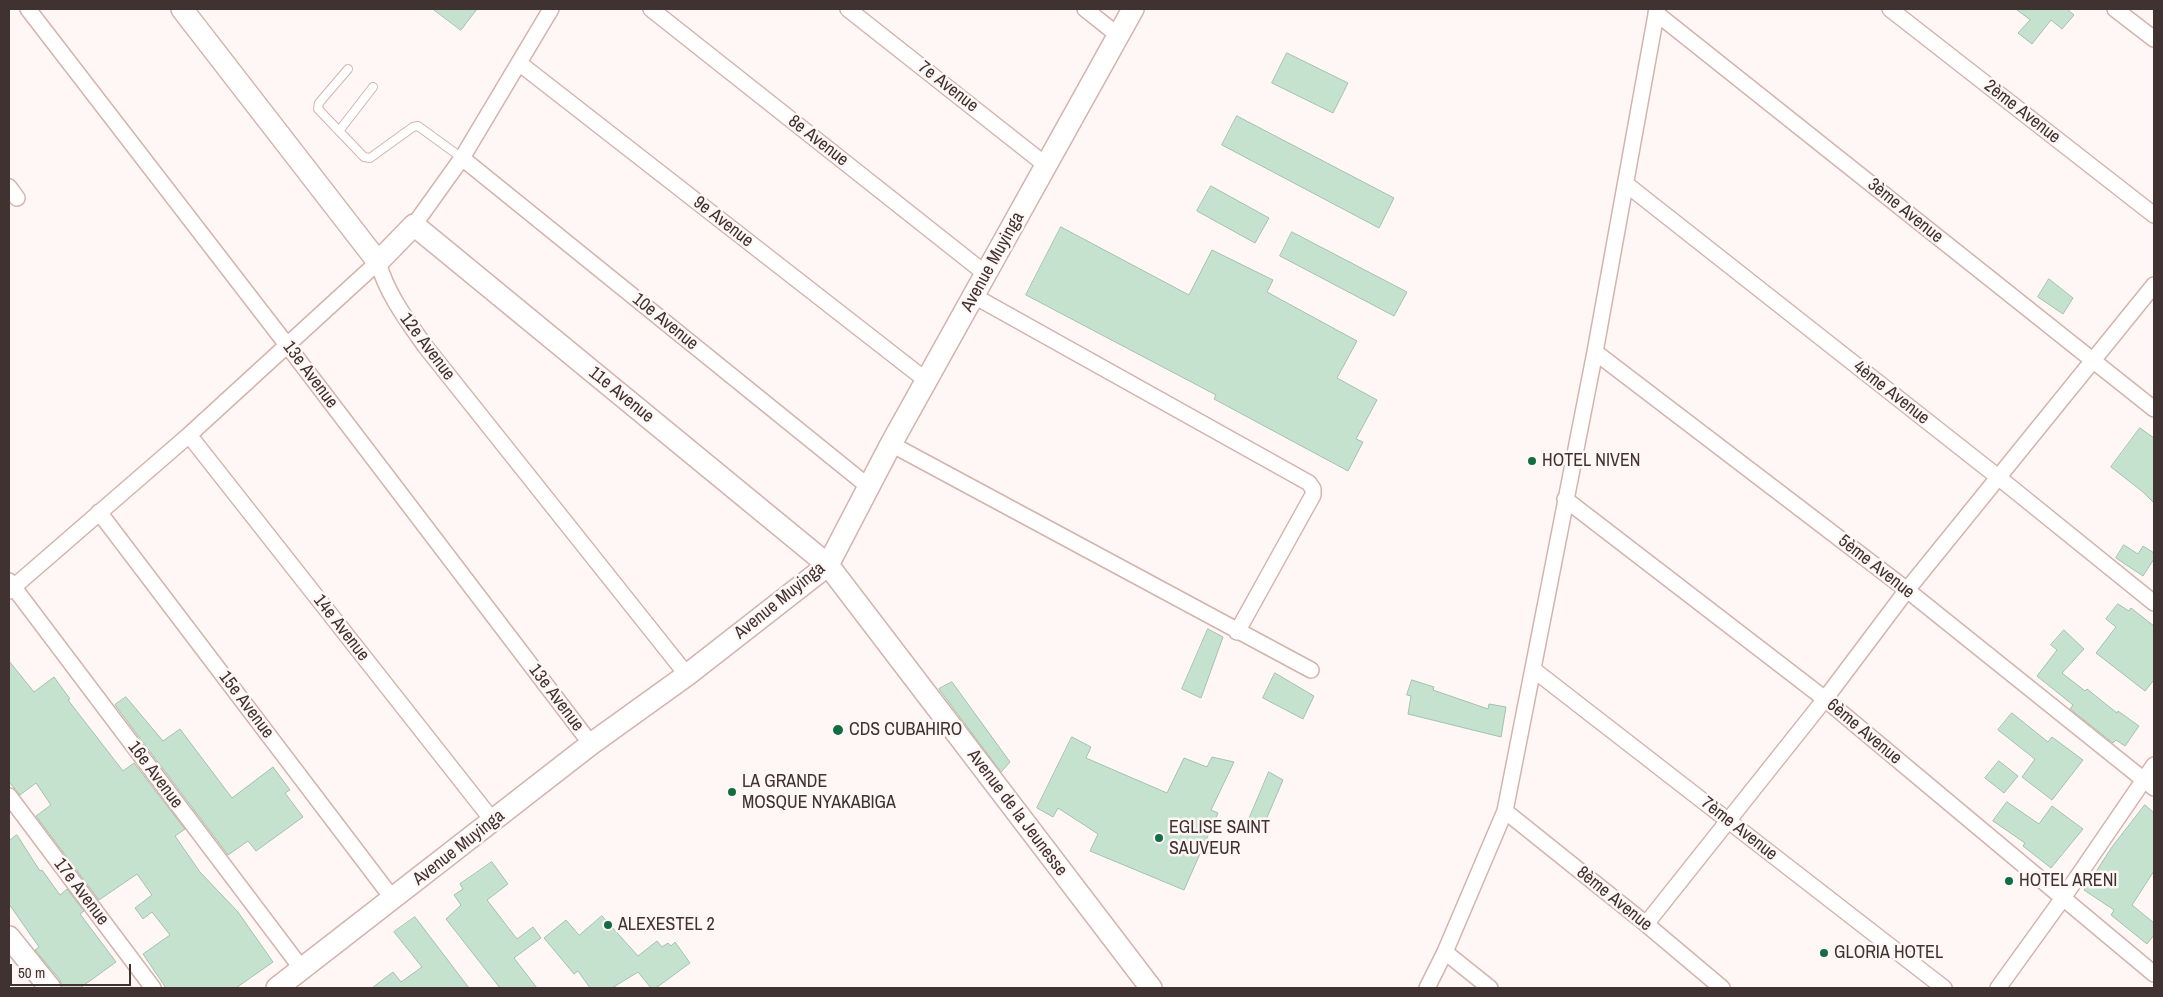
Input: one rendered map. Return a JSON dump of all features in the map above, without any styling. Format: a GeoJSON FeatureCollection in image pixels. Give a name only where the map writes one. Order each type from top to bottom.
{"type":"FeatureCollection","features":[{"type":"Feature","properties":{"kind":"street","name":"13e Avenue"},"geometry":{"type":"LineString","coordinates":[[28,9],[591,744]]}},
{"type":"Feature","properties":{"kind":"street","name":"12e Avenue"},"geometry":{"type":"LineString","coordinates":[[182,9],[378,262],[383,281],[393,300],[424,346],[687,675]]}},
{"type":"Feature","properties":{"kind":"street"},"geometry":{"type":"LineString","coordinates":[[10,587],[189,435],[378,262],[414,225],[462,158],[551,9]]}},
{"type":"Feature","properties":{"kind":"street","name":"8e Avenue"},"geometry":{"type":"LineString","coordinates":[[651,9],[986,274]]}},
{"type":"Feature","properties":{"kind":"street","name":"7e Avenue"},"geometry":{"type":"LineString","coordinates":[[848,9],[1047,166]]}},
{"type":"Feature","properties":{"kind":"street"},"geometry":{"type":"LineString","coordinates":[[1085,9],[1119,36]]}},
{"type":"Feature","properties":{"kind":"street","name":"Avenue Muyinga"},"geometry":{"type":"LineString","coordinates":[[277,988],[591,744],[687,675],[828,565],[891,444],[1133,9]]}},
{"type":"Feature","properties":{"kind":"street","name":"2ème Avenue"},"geometry":{"type":"LineString","coordinates":[[1890,9],[2154,215]]}},
{"type":"Feature","properties":{"kind":"street"},"geometry":{"type":"LineString","coordinates":[[2115,9],[2154,39]]}},
{"type":"Feature","properties":{"kind":"street"},"geometry":{"type":"LineString","coordinates":[[1428,988],[1505,811],[1595,352],[1656,11]]}},
{"type":"Feature","properties":{"kind":"street","name":"3ème Avenue"},"geometry":{"type":"LineString","coordinates":[[1656,11],[2154,409]]}},
{"type":"Feature","properties":{"kind":"street","name":"9e Avenue"},"geometry":{"type":"LineString","coordinates":[[518,63],[926,381]]}},
{"type":"Feature","properties":{"kind":"street","name":"10e Avenue"},"geometry":{"type":"LineString","coordinates":[[462,158],[869,487]]}},
{"type":"Feature","properties":{"kind":"street","name":"4ème Avenue"},"geometry":{"type":"LineString","coordinates":[[1626,184],[1998,477],[2154,603]]}},
{"type":"Feature","properties":{"kind":"street","name":"11e Avenue"},"geometry":{"type":"LineString","coordinates":[[414,225],[828,565]]}},
{"type":"Feature","properties":{"kind":"street"},"geometry":{"type":"LineString","coordinates":[[1646,924],[1825,699],[1907,590],[2154,285]]}},
{"type":"Feature","properties":{"kind":"street"},"geometry":{"type":"LineString","coordinates":[[974,296],[1309,483],[1313,490],[1313,495],[1238,632]]}},
{"type":"Feature","properties":{"kind":"street","name":"5ème Avenue"},"geometry":{"type":"LineString","coordinates":[[1595,352],[1907,590],[2149,784]]}},
{"type":"Feature","properties":{"kind":"street","name":"14e Avenue"},"geometry":{"type":"LineString","coordinates":[[189,435],[493,822]]}},
{"type":"Feature","properties":{"kind":"street"},"geometry":{"type":"LineString","coordinates":[[891,444],[1311,670]]}},
{"type":"Feature","properties":{"kind":"street","name":"6ème Avenue"},"geometry":{"type":"LineString","coordinates":[[1565,500],[1825,699],[2154,974]]}},
{"type":"Feature","properties":{"kind":"street","name":"15e Avenue"},"geometry":{"type":"LineString","coordinates":[[100,512],[393,899]]}},
{"type":"Feature","properties":{"kind":"street","name":"Avenue de la Jeunesse"},"geometry":{"type":"LineString","coordinates":[[828,565],[1151,988]]}},
{"type":"Feature","properties":{"kind":"street","name":"16e Avenue"},"geometry":{"type":"LineString","coordinates":[[10,587],[302,969]]}},
{"type":"Feature","properties":{"kind":"street","name":"7ème Avenue"},"geometry":{"type":"LineString","coordinates":[[1534,670],[1944,988]]}},
{"type":"Feature","properties":{"kind":"street"},"geometry":{"type":"LineString","coordinates":[[1998,988],[2149,784],[2154,765]]}},
{"type":"Feature","properties":{"kind":"street","name":"17e Avenue"},"geometry":{"type":"LineString","coordinates":[[9,796],[152,988]]}},
{"type":"Feature","properties":{"kind":"street","name":"8ème Avenue"},"geometry":{"type":"LineString","coordinates":[[1505,811],[1646,924],[1722,988]]}},
{"type":"Feature","properties":{"kind":"street"},"geometry":{"type":"LineString","coordinates":[[9,937],[50,988]]}},
{"type":"Feature","properties":{"kind":"street"},"geometry":{"type":"LineString","coordinates":[[1445,952],[1490,988]]}},
{"type":"Feature","properties":{"kind":"lane"},"geometry":{"type":"LineString","coordinates":[[348,69],[319,103],[318,109],[364,157],[370,158],[413,127],[418,126],[462,158]]}},
{"type":"Feature","properties":{"kind":"lane"},"geometry":{"type":"LineString","coordinates":[[339,131],[373,87]]}},
{"type":"Feature","properties":{"kind":"building"},"geometry":{"type":"Polygon","coordinates":[[[433,9],[477,9],[461,30],[433,9]]]}},
{"type":"Feature","properties":{"kind":"building"},"geometry":{"type":"Polygon","coordinates":[[[2016,9],[2067,9],[2074,15],[2062,29],[2051,20],[2032,44],[2018,33],[2030,20],[2016,9]]]}},
{"type":"Feature","properties":{"kind":"building"},"geometry":{"type":"Polygon","coordinates":[[[1287,53],[1348,83],[1333,113],[1272,83],[1287,53]]]}},
{"type":"Feature","properties":{"kind":"building"},"geometry":{"type":"Polygon","coordinates":[[[1237,116],[1394,198],[1379,228],[1222,145],[1237,116]]]}},
{"type":"Feature","properties":{"kind":"building"},"geometry":{"type":"Polygon","coordinates":[[[1211,186],[1269,218],[1255,243],[1197,211],[1211,186]]]}},
{"type":"Feature","properties":{"kind":"building"},"geometry":{"type":"Polygon","coordinates":[[[1061,227],[1189,295],[1212,250],[1273,280],[1267,292],[1357,341],[1337,378],[1377,400],[1356,439],[1363,442],[1348,471],[1214,399],[1216,395],[1026,295],[1061,227]]]}},
{"type":"Feature","properties":{"kind":"building"},"geometry":{"type":"Polygon","coordinates":[[[1292,232],[1407,292],[1394,316],[1280,256],[1292,232]]]}},
{"type":"Feature","properties":{"kind":"building"},"geometry":{"type":"Polygon","coordinates":[[[2049,279],[2073,298],[2063,314],[2038,297],[2049,279]]]}},
{"type":"Feature","properties":{"kind":"building"},"geometry":{"type":"Polygon","coordinates":[[[2140,428],[2154,438],[2154,503],[2111,467],[2140,428]]]}},
{"type":"Feature","properties":{"kind":"building"},"geometry":{"type":"Polygon","coordinates":[[[2124,545],[2138,554],[2143,546],[2154,553],[2154,559],[2143,576],[2116,558],[2124,545]]]}},
{"type":"Feature","properties":{"kind":"building"},"geometry":{"type":"Polygon","coordinates":[[[2118,604],[2129,611],[2131,608],[2154,626],[2154,680],[2145,691],[2096,653],[2116,627],[2106,619],[2118,604]]]}},
{"type":"Feature","properties":{"kind":"building"},"geometry":{"type":"Polygon","coordinates":[[[1208,629],[1223,637],[1201,698],[1182,689],[1208,629]]]}},
{"type":"Feature","properties":{"kind":"building"},"geometry":{"type":"Polygon","coordinates":[[[2064,630],[2084,649],[2062,673],[2085,691],[2087,689],[2117,713],[2118,711],[2139,726],[2125,746],[2116,740],[2113,743],[2070,709],[2073,705],[2037,676],[2057,650],[2051,645],[2064,630]]]}},
{"type":"Feature","properties":{"kind":"building"},"geometry":{"type":"Polygon","coordinates":[[[9,661],[34,692],[54,677],[70,699],[68,700],[123,771],[134,763],[185,829],[175,836],[200,872],[238,912],[273,962],[236,988],[166,988],[143,954],[170,935],[152,912],[143,919],[135,908],[152,895],[137,874],[99,900],[36,816],[51,805],[36,783],[20,795],[9,782],[9,661]]]}},
{"type":"Feature","properties":{"kind":"building"},"geometry":{"type":"Polygon","coordinates":[[[1275,673],[1314,696],[1303,719],[1263,698],[1275,673]]]}},
{"type":"Feature","properties":{"kind":"building"},"geometry":{"type":"Polygon","coordinates":[[[1412,680],[1434,687],[1433,690],[1488,709],[1489,704],[1506,707],[1501,737],[1408,714],[1411,696],[1407,695],[1412,680]]]}},
{"type":"Feature","properties":{"kind":"building"},"geometry":{"type":"Polygon","coordinates":[[[952,682],[1010,762],[1001,772],[939,689],[952,682]]]}},
{"type":"Feature","properties":{"kind":"building"},"geometry":{"type":"Polygon","coordinates":[[[126,697],[163,741],[180,729],[232,798],[273,767],[290,790],[285,793],[303,817],[256,851],[248,841],[228,855],[115,705],[126,697]]]}},
{"type":"Feature","properties":{"kind":"building"},"geometry":{"type":"Polygon","coordinates":[[[2012,713],[2048,742],[2052,737],[2083,760],[2052,800],[2022,777],[2035,759],[1998,730],[2012,713]]]}},
{"type":"Feature","properties":{"kind":"building"},"geometry":{"type":"Polygon","coordinates":[[[1072,737],[1091,747],[1086,758],[1167,793],[1184,758],[1207,767],[1212,757],[1234,762],[1211,810],[1218,813],[1184,890],[1090,851],[1098,834],[1058,808],[1053,817],[1037,808],[1072,737]]]}},
{"type":"Feature","properties":{"kind":"building"},"geometry":{"type":"Polygon","coordinates":[[[1999,761],[2018,776],[2004,793],[1985,778],[1999,761]]]}},
{"type":"Feature","properties":{"kind":"building"},"geometry":{"type":"Polygon","coordinates":[[[1269,772],[1283,780],[1262,829],[1247,824],[1269,772]]]}},
{"type":"Feature","properties":{"kind":"building"},"geometry":{"type":"Polygon","coordinates":[[[2007,802],[2039,824],[2052,806],[2083,829],[2051,868],[2023,846],[2025,843],[1993,821],[2007,802]]]}},
{"type":"Feature","properties":{"kind":"building"},"geometry":{"type":"Polygon","coordinates":[[[2145,805],[2154,813],[2154,871],[2132,905],[2154,923],[2154,935],[2147,944],[2111,915],[2114,910],[2084,890],[2112,847],[2145,805]]]}},
{"type":"Feature","properties":{"kind":"building"},"geometry":{"type":"Polygon","coordinates":[[[17,835],[40,871],[42,870],[60,895],[67,889],[84,911],[80,914],[116,962],[80,988],[62,988],[60,980],[35,950],[39,947],[9,904],[9,841],[17,835]]]}},
{"type":"Feature","properties":{"kind":"building"},"geometry":{"type":"Polygon","coordinates":[[[492,862],[508,884],[487,900],[517,939],[533,927],[541,938],[514,958],[537,988],[500,988],[446,919],[461,905],[454,895],[463,889],[460,884],[492,862]]]}},
{"type":"Feature","properties":{"kind":"building"},"geometry":{"type":"Polygon","coordinates":[[[602,916],[638,956],[657,941],[662,947],[668,943],[671,946],[675,942],[690,963],[656,988],[651,988],[638,972],[612,988],[590,988],[578,971],[574,974],[544,938],[566,920],[579,935],[602,916]]]}},
{"type":"Feature","properties":{"kind":"building"},"geometry":{"type":"Polygon","coordinates":[[[415,917],[469,988],[372,988],[393,972],[401,982],[422,967],[394,932],[415,917]]]}},
{"type":"Feature","properties":{"kind":"place","name":"HOTEL NIVEN"},"geometry":{"type":"Point","coordinates":[1532,461]}},
{"type":"Feature","properties":{"kind":"place","name":"CDS CUBAHIRO"},"geometry":{"type":"Point","coordinates":[838,730]}},
{"type":"Feature","properties":{"kind":"place","name":"LA GRANDE MOSQUE NYAKABIGA"},"geometry":{"type":"Point","coordinates":[732,792]}},
{"type":"Feature","properties":{"kind":"place","name":"EGLISE SAINT SAUVEUR"},"geometry":{"type":"Point","coordinates":[1159,838]}},
{"type":"Feature","properties":{"kind":"place","name":"HOTEL ARENI"},"geometry":{"type":"Point","coordinates":[2009,881]}},
{"type":"Feature","properties":{"kind":"place","name":"ALEXESTEL 2"},"geometry":{"type":"Point","coordinates":[608,925]}},
{"type":"Feature","properties":{"kind":"place","name":"GLORIA HOTEL"},"geometry":{"type":"Point","coordinates":[1824,953]}}]}
